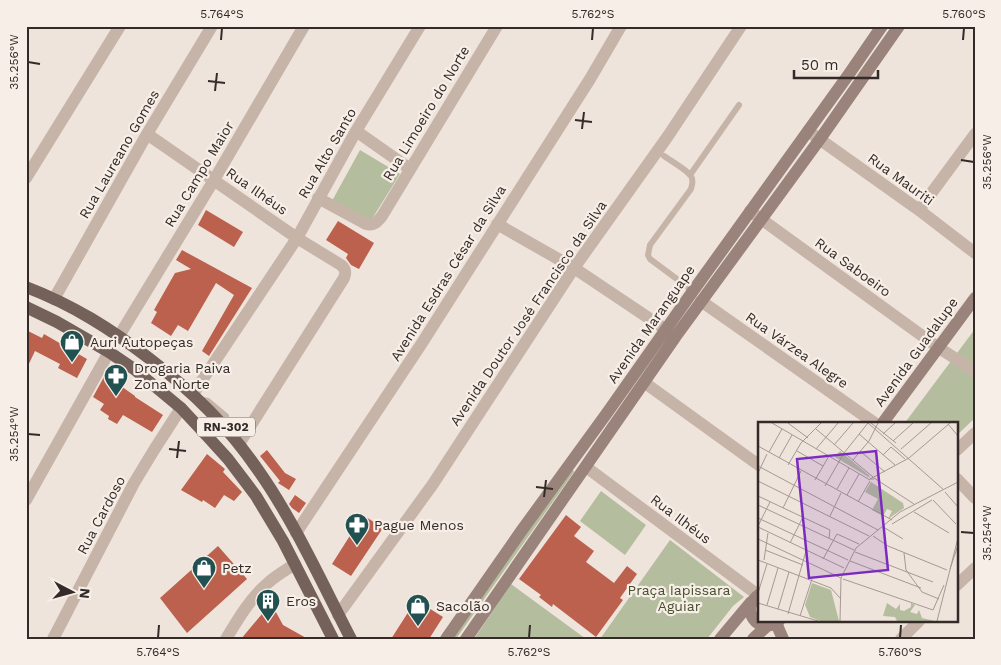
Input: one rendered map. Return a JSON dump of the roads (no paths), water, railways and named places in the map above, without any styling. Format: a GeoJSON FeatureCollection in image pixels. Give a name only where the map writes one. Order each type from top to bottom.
{"type":"FeatureCollection","features":[{"type":"Feature","properties":{"kind":"main road","name":"Avenida Maranguape"},"geometry":{"type":"LineString","coordinates":[[466,639],[645,383],[693,291],[882,26]]}},
{"type":"Feature","properties":{"kind":"main road","name":"Avenida Maranguape"},"geometry":{"type":"LineString","coordinates":[[446,639],[607,413],[671,333],[702,301],[820,139],[898,27]]}},
{"type":"Feature","properties":{"kind":"main road","name":"RN-302"},"geometry":{"type":"LineString","coordinates":[[26,287],[54,298],[119,336],[172,376],[228,429],[259,470],[296,533],[351,639]]}},
{"type":"Feature","properties":{"kind":"main road","name":"Avenida Guadalupe"},"geometry":{"type":"LineString","coordinates":[[884,422],[975,298]]}},
{"type":"Feature","properties":{"kind":"main road","name":"RN-302"},"geometry":{"type":"LineString","coordinates":[[26,307],[57,322],[109,352],[134,369],[181,408],[228,459],[256,496],[295,564],[333,639]]}},
{"type":"Feature","properties":{"kind":"main road"},"geometry":{"type":"LineString","coordinates":[[586,467],[583,463],[583,458],[603,428],[607,413]]}},
{"type":"Feature","properties":{"kind":"main road"},"geometry":{"type":"LineString","coordinates":[[758,595],[750,612],[752,616],[758,624],[774,624]]}},
{"type":"Feature","properties":{"kind":"main road"},"geometry":{"type":"LineString","coordinates":[[720,639],[758,595]]}},
{"type":"Feature","properties":{"kind":"main road"},"geometry":{"type":"LineString","coordinates":[[753,639],[774,624]]}},
{"type":"Feature","properties":{"kind":"main road"},"geometry":{"type":"LineString","coordinates":[[774,624],[783,639]]}},
{"type":"Feature","properties":{"kind":"street"},"geometry":{"type":"LineString","coordinates":[[26,178],[120,26]]}},
{"type":"Feature","properties":{"kind":"street","name":"Rua Laureano Gomes"},"geometry":{"type":"LineString","coordinates":[[54,298],[147,134],[212,26]]}},
{"type":"Feature","properties":{"kind":"street","name":"Rua Campo Maior"},"geometry":{"type":"LineString","coordinates":[[119,336],[214,180],[304,26]]}},
{"type":"Feature","properties":{"kind":"street","name":"Rua Alto Santo"},"geometry":{"type":"LineString","coordinates":[[195,396],[297,238],[356,131],[420,26]]}},
{"type":"Feature","properties":{"kind":"street","name":"Rua Limoeiro do Norte"},"geometry":{"type":"LineString","coordinates":[[318,198],[366,224],[374,224],[382,216],[497,26]]}},
{"type":"Feature","properties":{"kind":"street","name":"Avenida Esdras César da Silva"},"geometry":{"type":"LineString","coordinates":[[296,533],[422,343],[590,79],[621,26]]}},
{"type":"Feature","properties":{"kind":"street","name":"Avenida Doutor José Francisco da Silva"},"geometry":{"type":"LineString","coordinates":[[338,615],[433,484],[574,268],[668,136],[741,26]]}},
{"type":"Feature","properties":{"kind":"street","name":"Rua Mauriti"},"geometry":{"type":"LineString","coordinates":[[808,130],[975,253]]}},
{"type":"Feature","properties":{"kind":"street"},"geometry":{"type":"LineString","coordinates":[[356,131],[410,169]]}},
{"type":"Feature","properties":{"kind":"street","name":"Rua Ilhéus"},"geometry":{"type":"LineString","coordinates":[[147,134],[297,238],[342,265],[345,269],[345,274],[239,444]]}},
{"type":"Feature","properties":{"kind":"street"},"geometry":{"type":"LineString","coordinates":[[919,210],[975,134]]}},
{"type":"Feature","properties":{"kind":"street","name":"Rua Saboeiro"},"geometry":{"type":"LineString","coordinates":[[750,211],[939,348],[975,371]]}},
{"type":"Feature","properties":{"kind":"street"},"geometry":{"type":"LineString","coordinates":[[497,224],[574,268],[671,333]]}},
{"type":"Feature","properties":{"kind":"street","name":"Rua Várzea Alegre"},"geometry":{"type":"LineString","coordinates":[[702,301],[873,422]]}},
{"type":"Feature","properties":{"kind":"street"},"geometry":{"type":"LineString","coordinates":[[26,500],[109,352]]}},
{"type":"Feature","properties":{"kind":"street"},"geometry":{"type":"LineString","coordinates":[[645,383],[758,465]]}},
{"type":"Feature","properties":{"kind":"street","name":"Rua Cardoso"},"geometry":{"type":"LineString","coordinates":[[53,639],[134,483],[181,408]]}},
{"type":"Feature","properties":{"kind":"street"},"geometry":{"type":"LineString","coordinates":[[958,449],[975,433]]}},
{"type":"Feature","properties":{"kind":"street","name":"Rua Ilhéus"},"geometry":{"type":"LineString","coordinates":[[586,467],[758,595]]}},
{"type":"Feature","properties":{"kind":"street"},"geometry":{"type":"LineString","coordinates":[[958,480],[975,498]]}},
{"type":"Feature","properties":{"kind":"street"},"geometry":{"type":"LineString","coordinates":[[226,639],[252,600],[267,583],[295,564]]}},
{"type":"Feature","properties":{"kind":"street"},"geometry":{"type":"LineString","coordinates":[[958,583],[975,568]]}},
{"type":"Feature","properties":{"kind":"street"},"geometry":{"type":"LineString","coordinates":[[901,639],[918,622]]}},
{"type":"Feature","properties":{"kind":"lane"},"geometry":{"type":"LineString","coordinates":[[690,175],[739,105]]}},
{"type":"Feature","properties":{"kind":"lane"},"geometry":{"type":"LineString","coordinates":[[664,156],[690,175],[692,180],[691,188],[650,245],[648,255],[650,259],[693,291]]}},
{"type":"Feature","properties":{"kind":"place","name":"Auri Autopeças"},"geometry":{"type":"Point","coordinates":[72,363]}},
{"type":"Feature","properties":{"kind":"place","name":"Drogaria Paiva Zona Norte"},"geometry":{"type":"Point","coordinates":[116,397]}},
{"type":"Feature","properties":{"kind":"place","name":"Pague Menos"},"geometry":{"type":"Point","coordinates":[357,546]}},
{"type":"Feature","properties":{"kind":"place","name":"Petz"},"geometry":{"type":"Point","coordinates":[204,589]}},
{"type":"Feature","properties":{"kind":"place","name":"Eros"},"geometry":{"type":"Point","coordinates":[268,622]}},
{"type":"Feature","properties":{"kind":"place","name":"Sacolão"},"geometry":{"type":"Point","coordinates":[418,627]}},
{"type":"Feature","properties":{"kind":"park label","name":"Praça Iapissara Aguiar"},"geometry":{"type":"Point","coordinates":[679,598]}}]}
